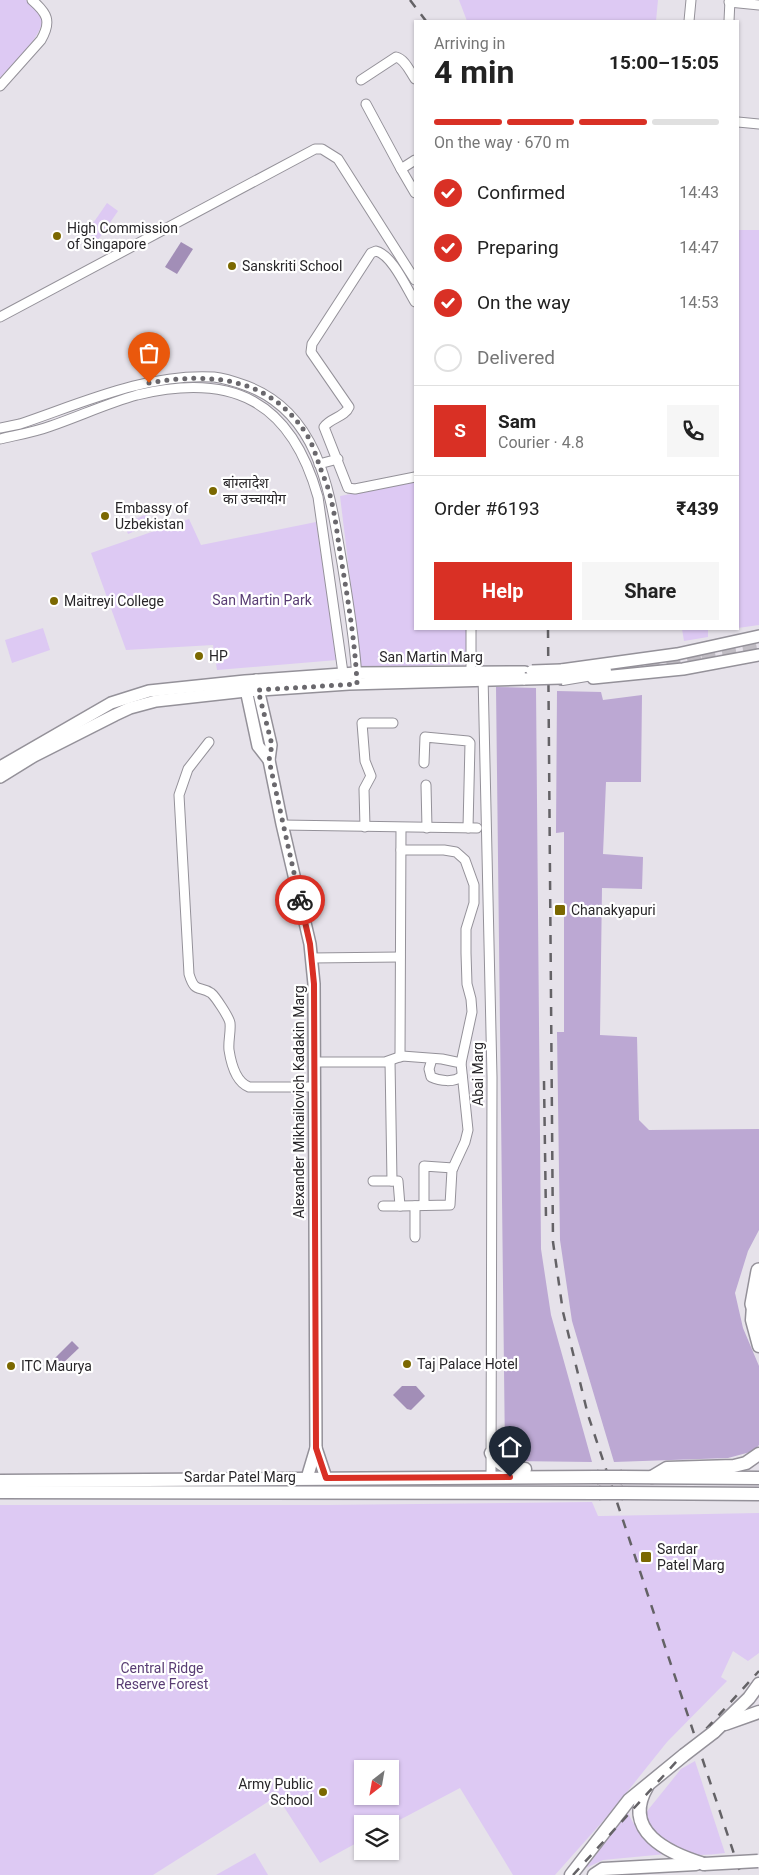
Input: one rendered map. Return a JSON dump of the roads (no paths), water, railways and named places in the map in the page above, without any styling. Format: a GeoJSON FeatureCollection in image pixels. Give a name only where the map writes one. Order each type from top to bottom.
{"type":"FeatureCollection","features":[{"type":"Feature","properties":{"kind":"highway"},"geometry":{"type":"LineString","coordinates":[[759,1271],[754,1304],[759,1320]]}},
{"type":"Feature","properties":{"kind":"main road"},"geometry":{"type":"LineString","coordinates":[[562,674],[604,669]]}},
{"type":"Feature","properties":{"kind":"main road"},"geometry":{"type":"LineString","coordinates":[[754,1304],[752,1320],[758,1341]]}},
{"type":"Feature","properties":{"kind":"main road"},"geometry":{"type":"LineString","coordinates":[[492,1453],[499,1464],[508,1468],[582,1473],[594,1477],[759,1478]]}},
{"type":"Feature","properties":{"kind":"main road"},"geometry":{"type":"LineString","coordinates":[[650,1478],[667,1468],[734,1466],[746,1462],[759,1454]]}},
{"type":"Feature","properties":{"kind":"main road","name":"Sardar Patel Marg"},"geometry":{"type":"LineString","coordinates":[[0,1481],[594,1477]]}},
{"type":"Feature","properties":{"kind":"main road","name":"Sardar Patel Marg"},"geometry":{"type":"LineString","coordinates":[[0,1492],[759,1494]]}},
{"type":"Feature","properties":{"kind":"main road"},"geometry":{"type":"LineString","coordinates":[[571,1875],[629,1800],[717,1729],[749,1698],[759,1684]]}},
{"type":"Feature","properties":{"kind":"main road"},"geometry":{"type":"LineString","coordinates":[[717,1729],[759,1712]]}},
{"type":"Feature","properties":{"kind":"main road"},"geometry":{"type":"LineString","coordinates":[[650,1783],[640,1800],[639,1820],[644,1828],[662,1845],[673,1852],[704,1864]]}},
{"type":"Feature","properties":{"kind":"main road"},"geometry":{"type":"LineString","coordinates":[[594,1875],[603,1869],[759,1861]]}},
{"type":"Feature","properties":{"kind":"street"},"geometry":{"type":"LineString","coordinates":[[0,86],[45,33],[47,17],[43,10],[32,0]]}},
{"type":"Feature","properties":{"kind":"street"},"geometry":{"type":"LineString","coordinates":[[689,20],[691,0]]}},
{"type":"Feature","properties":{"kind":"street"},"geometry":{"type":"LineString","coordinates":[[729,20],[730,1],[759,5]]}},
{"type":"Feature","properties":{"kind":"street"},"geometry":{"type":"LineString","coordinates":[[360,80],[396,57],[403,61],[414,78]]}},
{"type":"Feature","properties":{"kind":"street"},"geometry":{"type":"LineString","coordinates":[[366,104],[414,191]]}},
{"type":"Feature","properties":{"kind":"street"},"geometry":{"type":"LineString","coordinates":[[739,122],[759,124]]}},
{"type":"Feature","properties":{"kind":"street"},"geometry":{"type":"LineString","coordinates":[[0,318],[315,149],[322,149],[338,159],[414,278]]}},
{"type":"Feature","properties":{"kind":"street"},"geometry":{"type":"LineString","coordinates":[[401,168],[414,161]]}},
{"type":"Feature","properties":{"kind":"street"},"geometry":{"type":"LineString","coordinates":[[376,251],[384,240],[388,238]]}},
{"type":"Feature","properties":{"kind":"street"},"geometry":{"type":"LineString","coordinates":[[414,300],[390,261],[382,252],[370,253],[311,348],[313,357],[349,407],[347,411],[327,423],[324,427],[338,459],[346,485],[351,490],[414,477]]}},
{"type":"Feature","properties":{"kind":"street"},"geometry":{"type":"LineString","coordinates":[[0,428],[20,424],[135,385],[163,380],[214,377],[256,389],[286,410],[307,435],[330,494],[348,602],[357,678]]}},
{"type":"Feature","properties":{"kind":"street"},"geometry":{"type":"LineString","coordinates":[[234,394],[238,383]]}},
{"type":"Feature","properties":{"kind":"street"},"geometry":{"type":"LineString","coordinates":[[135,385],[137,395]]}},
{"type":"Feature","properties":{"kind":"street"},"geometry":{"type":"LineString","coordinates":[[0,439],[49,427],[137,395],[165,390],[197,388],[220,390],[234,394],[271,412],[286,427],[311,470],[318,497],[344,679]]}},
{"type":"Feature","properties":{"kind":"street"},"geometry":{"type":"LineString","coordinates":[[319,464],[338,459]]}},
{"type":"Feature","properties":{"kind":"street"},"geometry":{"type":"LineString","coordinates":[[318,497],[330,494]]}},
{"type":"Feature","properties":{"kind":"street","name":"Abai Marg"},"geometry":{"type":"LineString","coordinates":[[472,630],[479,675],[492,1067],[492,1477]]}},
{"type":"Feature","properties":{"kind":"street","name":"San Martin Marg"},"geometry":{"type":"LineString","coordinates":[[562,674],[677,654],[759,636]]}},
{"type":"Feature","properties":{"kind":"street","name":"San Martin Marg"},"geometry":{"type":"LineString","coordinates":[[0,767],[91,713],[132,695],[149,691],[357,678],[562,674],[610,677],[674,670],[759,655]]}},
{"type":"Feature","properties":{"kind":"street","name":"San Martin Marg"},"geometry":{"type":"LineString","coordinates":[[0,777],[34,756],[130,708],[156,701],[251,685]]}},
{"type":"Feature","properties":{"kind":"street","name":"Alexander Mikhailovich Kadakin Marg"},"geometry":{"type":"LineString","coordinates":[[251,685],[258,746],[269,760],[312,958],[315,1004],[316,1448]]}},
{"type":"Feature","properties":{"kind":"street"},"geometry":{"type":"LineString","coordinates":[[365,827],[364,789],[372,776],[365,761],[362,723],[393,723]]}},
{"type":"Feature","properties":{"kind":"street"},"geometry":{"type":"LineString","coordinates":[[282,825],[473,828],[470,743],[468,741],[425,737],[424,762]]}},
{"type":"Feature","properties":{"kind":"street"},"geometry":{"type":"LineString","coordinates":[[209,742],[188,769],[179,795],[189,974],[192,983],[197,989],[214,995],[230,1022],[229,1050],[238,1079],[243,1084],[248,1087],[315,1087]]}},
{"type":"Feature","properties":{"kind":"street"},"geometry":{"type":"LineString","coordinates":[[426,785],[427,828]]}},
{"type":"Feature","properties":{"kind":"street"},"geometry":{"type":"LineString","coordinates":[[400,1057],[401,828]]}},
{"type":"Feature","properties":{"kind":"street"},"geometry":{"type":"LineString","coordinates":[[383,1206],[450,1205],[453,1168],[465,1142],[468,1130],[461,1063],[472,1012],[467,984],[466,929],[474,903],[474,885],[465,860],[456,852],[444,850],[401,850]]}},
{"type":"Feature","properties":{"kind":"street"},"geometry":{"type":"LineString","coordinates":[[312,958],[400,957]]}},
{"type":"Feature","properties":{"kind":"street"},"geometry":{"type":"LineString","coordinates":[[315,1062],[390,1061],[400,1057],[461,1063]]}},
{"type":"Feature","properties":{"kind":"street"},"geometry":{"type":"LineString","coordinates":[[432,1059],[429,1069],[431,1077],[437,1080],[452,1081],[462,1076]]}},
{"type":"Feature","properties":{"kind":"street"},"geometry":{"type":"LineString","coordinates":[[390,1061],[392,1181]]}},
{"type":"Feature","properties":{"kind":"street"},"geometry":{"type":"LineString","coordinates":[[415,1238],[424,1166],[453,1168]]}},
{"type":"Feature","properties":{"kind":"street"},"geometry":{"type":"LineString","coordinates":[[373,1181],[398,1181],[400,1206]]}},
{"type":"Feature","properties":{"kind":"street"},"geometry":{"type":"LineString","coordinates":[[316,1448],[326,1478]]}},
{"type":"Feature","properties":{"kind":"street"},"geometry":{"type":"LineString","coordinates":[[308,1478],[316,1448]]}},
{"type":"Feature","properties":{"kind":"tunnel"},"geometry":{"type":"LineString","coordinates":[[701,654],[759,643]]}},
{"type":"Feature","properties":{"kind":"tunnel"},"geometry":{"type":"LineString","coordinates":[[604,671],[644,667],[709,656]]}},
{"type":"Feature","properties":{"kind":"railway"},"geometry":{"type":"LineString","coordinates":[[410,0],[425,20]]}},
{"type":"Feature","properties":{"kind":"railway"},"geometry":{"type":"LineString","coordinates":[[548,630],[553,1242],[563,1312],[588,1415],[741,1875]]}},
{"type":"Feature","properties":{"kind":"railway"},"geometry":{"type":"LineString","coordinates":[[544,1081],[546,1218]]}},
{"type":"Feature","properties":{"kind":"railway"},"geometry":{"type":"LineString","coordinates":[[573,1875],[759,1671]]}},
{"type":"Feature","properties":{"kind":"place","name":"High Commission of Singapore"},"geometry":{"type":"Point","coordinates":[57,236]}},
{"type":"Feature","properties":{"kind":"place","name":"Sanskriti School"},"geometry":{"type":"Point","coordinates":[232,266]}},
{"type":"Feature","properties":{"kind":"place","name":"बांग्लादेश का उच्चायोग"},"geometry":{"type":"Point","coordinates":[213,491]}},
{"type":"Feature","properties":{"kind":"place","name":"Embassy of Uzbekistan"},"geometry":{"type":"Point","coordinates":[105,516]}},
{"type":"Feature","properties":{"kind":"place","name":"Maitreyi College"},"geometry":{"type":"Point","coordinates":[54,601]}},
{"type":"Feature","properties":{"kind":"place","name":"HP"},"geometry":{"type":"Point","coordinates":[199,656]}},
{"type":"Feature","properties":{"kind":"place","name":"Chanakyapuri"},"geometry":{"type":"Point","coordinates":[560,910]}},
{"type":"Feature","properties":{"kind":"place","name":"Taj Palace Hotel"},"geometry":{"type":"Point","coordinates":[407,1364]}},
{"type":"Feature","properties":{"kind":"place","name":"ITC Maurya"},"geometry":{"type":"Point","coordinates":[11,1366]}},
{"type":"Feature","properties":{"kind":"place","name":"Sardar Patel Marg"},"geometry":{"type":"Point","coordinates":[646,1557]}},
{"type":"Feature","properties":{"kind":"place","name":"Army Public School"},"geometry":{"type":"Point","coordinates":[323,1792]}},
{"type":"Feature","properties":{"kind":"park label","name":"San Martin Park"},"geometry":{"type":"Point","coordinates":[262,600]}},
{"type":"Feature","properties":{"kind":"park label","name":"Central Ridge Reserve Forest"},"geometry":{"type":"Point","coordinates":[162,1676]}}]}
